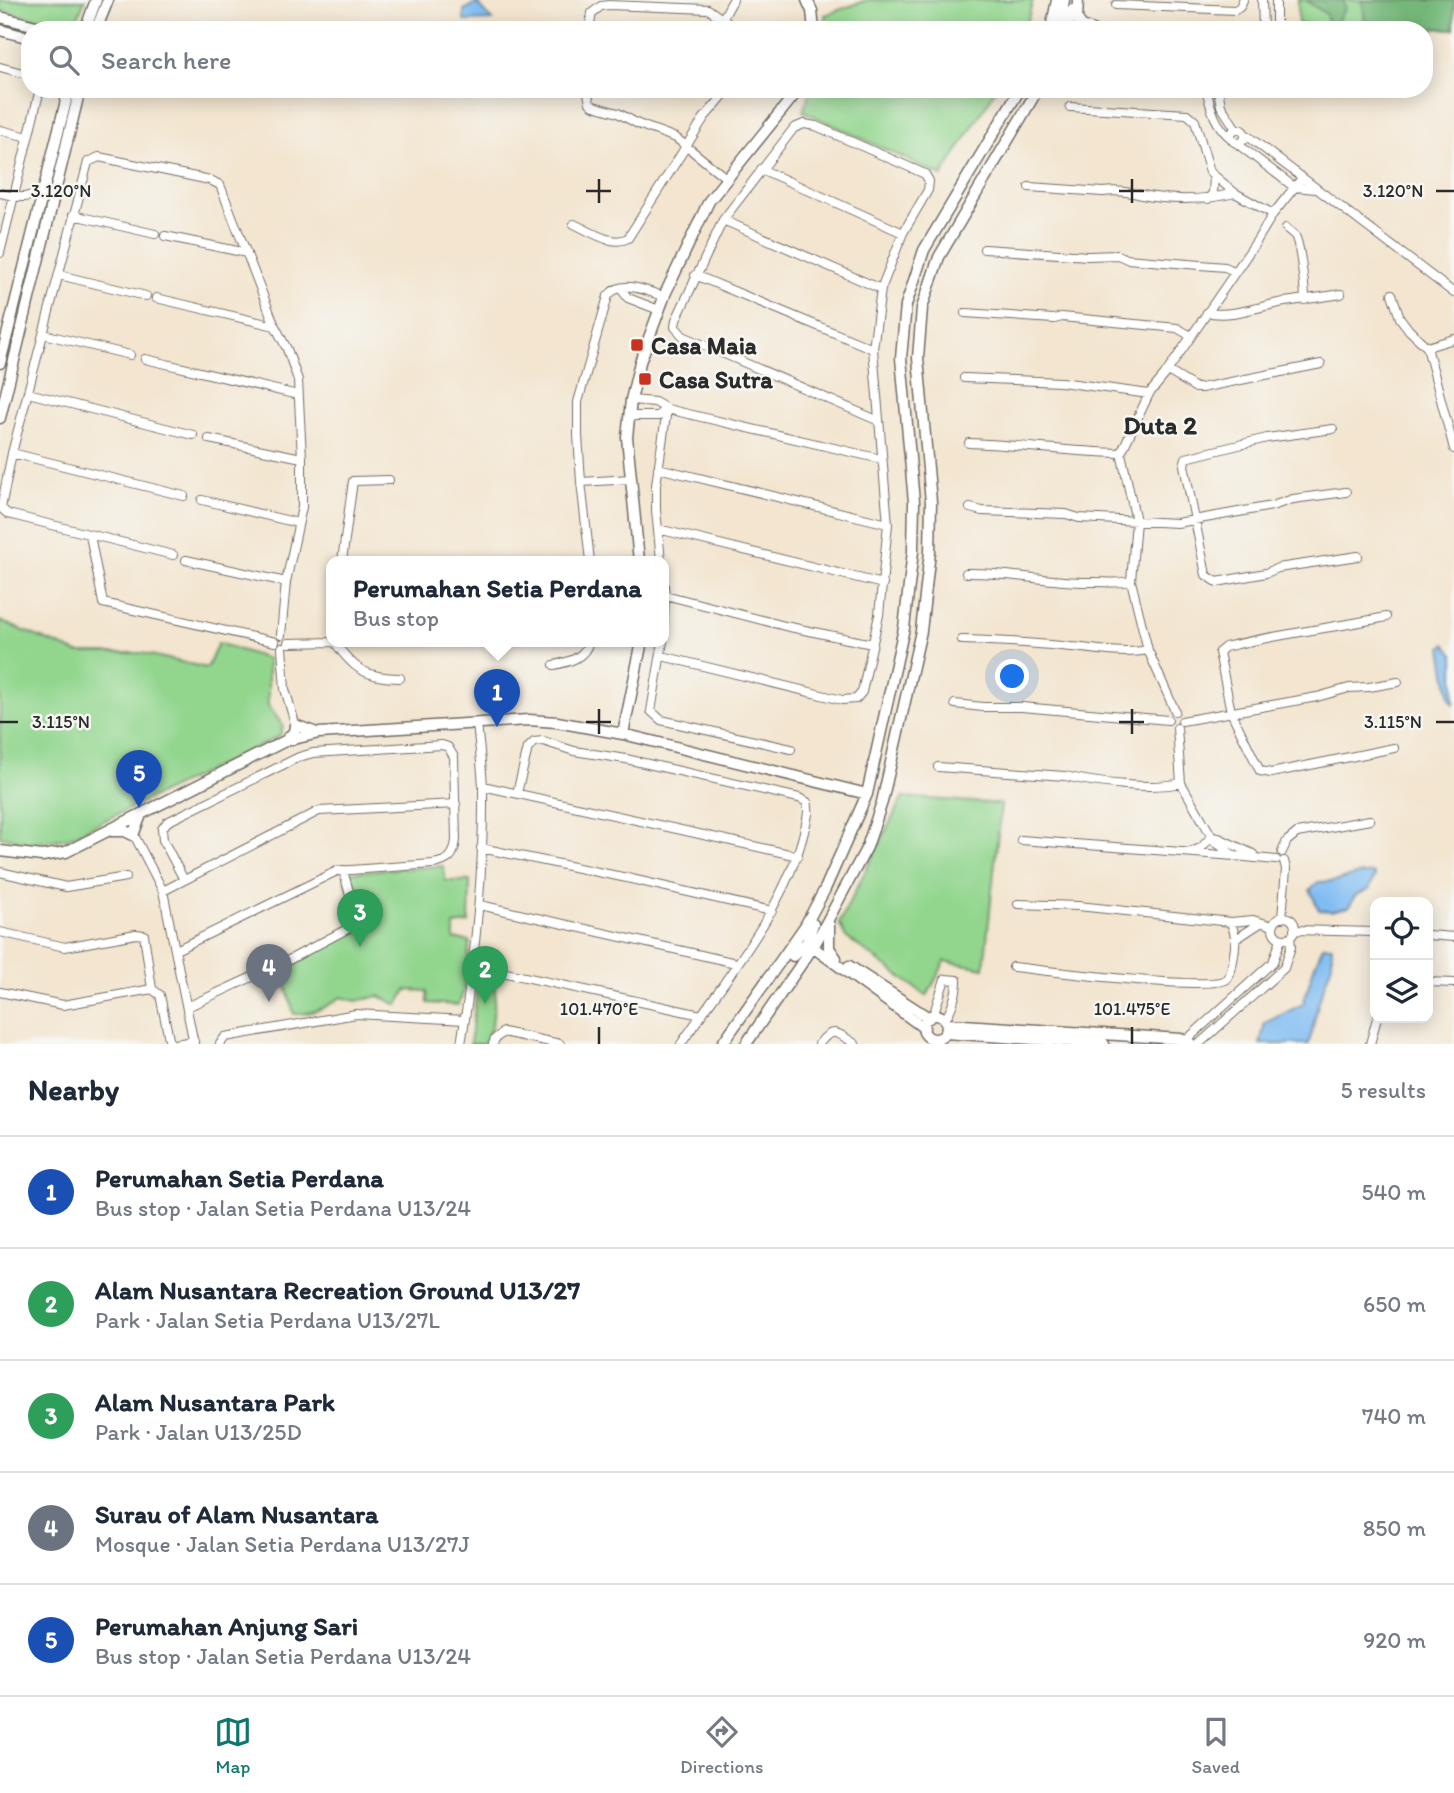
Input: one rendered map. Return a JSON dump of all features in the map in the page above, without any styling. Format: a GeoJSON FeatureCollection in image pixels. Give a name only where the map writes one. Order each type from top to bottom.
{"type":"FeatureCollection","features":[{"type":"Feature","properties":{"kind":"main road"},"geometry":{"type":"LineString","coordinates":[[88,21],[96,0]]}},
{"type":"Feature","properties":{"kind":"main road"},"geometry":{"type":"LineString","coordinates":[[99,21],[107,0]]}},
{"type":"Feature","properties":{"kind":"main road"},"geometry":{"type":"LineString","coordinates":[[807,0],[813,21]]}},
{"type":"Feature","properties":{"kind":"main road"},"geometry":{"type":"LineString","coordinates":[[1053,21],[1057,0]]}},
{"type":"Feature","properties":{"kind":"main road"},"geometry":{"type":"LineString","coordinates":[[1060,21],[1064,0]]}},
{"type":"Feature","properties":{"kind":"main road"},"geometry":{"type":"LineString","coordinates":[[1069,21],[1075,0]]}},
{"type":"Feature","properties":{"kind":"main road"},"geometry":{"type":"LineString","coordinates":[[1075,0],[1079,21]]}},
{"type":"Feature","properties":{"kind":"main road"},"geometry":{"type":"LineString","coordinates":[[0,17],[21,22]]}},
{"type":"Feature","properties":{"kind":"main road"},"geometry":{"type":"LineString","coordinates":[[0,30],[21,36]]}},
{"type":"Feature","properties":{"kind":"main road"},"geometry":{"type":"LineString","coordinates":[[0,363],[67,98]]}},
{"type":"Feature","properties":{"kind":"main road"},"geometry":{"type":"LineString","coordinates":[[0,418],[78,98]]}},
{"type":"Feature","properties":{"kind":"main road"},"geometry":{"type":"LineString","coordinates":[[639,556],[627,437],[631,400],[640,362],[659,310],[701,218],[726,178],[792,98]]}},
{"type":"Feature","properties":{"kind":"main road"},"geometry":{"type":"LineString","coordinates":[[722,1044],[794,944],[833,871],[867,794],[904,628],[913,551],[914,502],[901,358],[906,304],[924,250],[1015,98]]}},
{"type":"Feature","properties":{"kind":"main road"},"geometry":{"type":"LineString","coordinates":[[746,1044],[830,918],[867,847],[878,813],[921,631],[930,552],[931,502],[918,358],[922,308],[939,257],[1033,98]]}},
{"type":"Feature","properties":{"kind":"main road"},"geometry":{"type":"LineString","coordinates":[[623,734],[641,647]]}},
{"type":"Feature","properties":{"kind":"main road"},"geometry":{"type":"LineString","coordinates":[[0,850],[42,856],[66,852],[285,741],[298,731],[319,733],[529,720],[557,722],[623,734],[867,794],[886,786]]}},
{"type":"Feature","properties":{"kind":"main road"},"geometry":{"type":"LineString","coordinates":[[608,731],[626,720]]}},
{"type":"Feature","properties":{"kind":"main road"},"geometry":{"type":"LineString","coordinates":[[626,720],[638,738]]}},
{"type":"Feature","properties":{"kind":"main road"},"geometry":{"type":"LineString","coordinates":[[846,789],[873,769]]}},
{"type":"Feature","properties":{"kind":"main road"},"geometry":{"type":"LineString","coordinates":[[846,789],[856,799],[858,815]]}},
{"type":"Feature","properties":{"kind":"main road"},"geometry":{"type":"LineString","coordinates":[[867,794],[878,813]]}},
{"type":"Feature","properties":{"kind":"main road"},"geometry":{"type":"LineString","coordinates":[[110,831],[125,831],[133,835],[142,815]]}},
{"type":"Feature","properties":{"kind":"main road"},"geometry":{"type":"LineString","coordinates":[[812,945],[810,929],[825,898],[833,871]]}},
{"type":"Feature","properties":{"kind":"main road"},"geometry":{"type":"LineString","coordinates":[[830,918],[827,940],[834,960]]}},
{"type":"Feature","properties":{"kind":"main road"},"geometry":{"type":"LineString","coordinates":[[760,991],[775,979],[800,948],[812,945],[936,1030],[1104,1044]]}},
{"type":"Feature","properties":{"kind":"main road"},"geometry":{"type":"LineString","coordinates":[[797,971],[810,962],[834,960]]}},
{"type":"Feature","properties":{"kind":"main road"},"geometry":{"type":"LineString","coordinates":[[936,1030],[1187,1043]]}},
{"type":"Feature","properties":{"kind":"street"},"geometry":{"type":"LineString","coordinates":[[723,18],[733,0]]}},
{"type":"Feature","properties":{"kind":"street"},"geometry":{"type":"LineString","coordinates":[[1116,5],[1235,10],[1243,0]]}},
{"type":"Feature","properties":{"kind":"street"},"geometry":{"type":"LineString","coordinates":[[1262,0],[1263,21]]}},
{"type":"Feature","properties":{"kind":"street"},"geometry":{"type":"LineString","coordinates":[[1276,0],[1276,21]]}},
{"type":"Feature","properties":{"kind":"street"},"geometry":{"type":"LineString","coordinates":[[589,21],[595,9],[615,3],[672,4],[708,9],[727,21]]}},
{"type":"Feature","properties":{"kind":"street"},"geometry":{"type":"LineString","coordinates":[[0,67],[21,73]]}},
{"type":"Feature","properties":{"kind":"street"},"geometry":{"type":"LineString","coordinates":[[0,253],[18,197],[38,98]]}},
{"type":"Feature","properties":{"kind":"street"},"geometry":{"type":"LineString","coordinates":[[589,98],[594,106],[618,113],[638,124],[676,138],[726,178]]}},
{"type":"Feature","properties":{"kind":"street"},"geometry":{"type":"LineString","coordinates":[[575,224],[613,241],[625,240],[720,98]]}},
{"type":"Feature","properties":{"kind":"street"},"geometry":{"type":"LineString","coordinates":[[1208,98],[1219,128],[1233,141],[1294,187],[1316,189]]}},
{"type":"Feature","properties":{"kind":"street"},"geometry":{"type":"LineString","coordinates":[[1220,98],[1221,106],[1236,129]]}},
{"type":"Feature","properties":{"kind":"street"},"geometry":{"type":"LineString","coordinates":[[1070,107],[1187,114],[1195,121],[1210,172],[1236,193],[1273,214]]}},
{"type":"Feature","properties":{"kind":"street"},"geometry":{"type":"LineString","coordinates":[[662,656],[850,701],[862,692],[883,584],[888,524],[873,349],[881,289],[903,233],[928,190],[929,181],[925,174],[816,126],[804,124],[794,128],[723,220],[695,275],[675,327],[682,336],[879,421]]}},
{"type":"Feature","properties":{"kind":"street"},"geometry":{"type":"LineString","coordinates":[[1236,129],[1240,128],[1454,293]]}},
{"type":"Feature","properties":{"kind":"street"},"geometry":{"type":"LineString","coordinates":[[1233,141],[1231,135],[1236,129]]}},
{"type":"Feature","properties":{"kind":"street"},"geometry":{"type":"LineString","coordinates":[[0,130],[29,137]]}},
{"type":"Feature","properties":{"kind":"street"},"geometry":{"type":"LineString","coordinates":[[1233,141],[1243,142],[1245,134]]}},
{"type":"Feature","properties":{"kind":"street"},"geometry":{"type":"LineString","coordinates":[[173,555],[8,514],[1,508],[12,453],[86,165],[94,158],[209,180],[220,185],[275,326],[287,349],[298,380],[303,487],[286,582],[282,642],[285,689],[298,731]]}},
{"type":"Feature","properties":{"kind":"street"},"geometry":{"type":"LineString","coordinates":[[761,169],[903,233]]}},
{"type":"Feature","properties":{"kind":"street"},"geometry":{"type":"LineString","coordinates":[[1208,199],[1213,193],[1214,176]]}},
{"type":"Feature","properties":{"kind":"street"},"geometry":{"type":"LineString","coordinates":[[1234,856],[1214,842],[1181,783],[1179,725],[1148,650],[1131,581],[1136,521],[1121,453],[1149,394],[1168,371],[1273,214],[1302,177]]}},
{"type":"Feature","properties":{"kind":"street"},"geometry":{"type":"LineString","coordinates":[[0,193],[18,197],[36,195],[46,185]]}},
{"type":"Feature","properties":{"kind":"street"},"geometry":{"type":"LineString","coordinates":[[1029,187],[1103,192],[1114,190],[1141,195],[1208,199],[1236,193]]}},
{"type":"Feature","properties":{"kind":"street"},"geometry":{"type":"LineString","coordinates":[[18,197],[33,209],[36,222]]}},
{"type":"Feature","properties":{"kind":"street"},"geometry":{"type":"LineString","coordinates":[[73,215],[155,234]]}},
{"type":"Feature","properties":{"kind":"street"},"geometry":{"type":"LineString","coordinates":[[723,220],[881,289]]}},
{"type":"Feature","properties":{"kind":"street"},"geometry":{"type":"LineString","coordinates":[[1286,228],[1296,236],[1298,243],[1306,285],[1305,300]]}},
{"type":"Feature","properties":{"kind":"street"},"geometry":{"type":"LineString","coordinates":[[165,236],[247,253]]}},
{"type":"Feature","properties":{"kind":"street"},"geometry":{"type":"LineString","coordinates":[[984,249],[1118,256],[1225,267],[1234,271]]}},
{"type":"Feature","properties":{"kind":"street"},"geometry":{"type":"LineString","coordinates":[[59,275],[146,296]]}},
{"type":"Feature","properties":{"kind":"street"},"geometry":{"type":"LineString","coordinates":[[695,275],[873,349]]}},
{"type":"Feature","properties":{"kind":"street"},"geometry":{"type":"LineString","coordinates":[[589,556],[581,482],[578,402],[608,296],[611,291],[633,286],[665,297]]}},
{"type":"Feature","properties":{"kind":"street"},"geometry":{"type":"LineString","coordinates":[[621,289],[628,298],[659,310]]}},
{"type":"Feature","properties":{"kind":"street"},"geometry":{"type":"LineString","coordinates":[[1208,312],[1216,314],[1341,294]]}},
{"type":"Feature","properties":{"kind":"street"},"geometry":{"type":"LineString","coordinates":[[1392,294],[1400,318],[1427,347],[1450,409],[1454,449]]}},
{"type":"Feature","properties":{"kind":"street"},"geometry":{"type":"LineString","coordinates":[[156,298],[275,326]]}},
{"type":"Feature","properties":{"kind":"street"},"geometry":{"type":"LineString","coordinates":[[965,313],[1072,318],[1177,328],[1191,335]]}},
{"type":"Feature","properties":{"kind":"street"},"geometry":{"type":"LineString","coordinates":[[43,334],[130,355]]}},
{"type":"Feature","properties":{"kind":"street"},"geometry":{"type":"LineString","coordinates":[[1427,347],[1454,339]]}},
{"type":"Feature","properties":{"kind":"street"},"geometry":{"type":"LineString","coordinates":[[145,359],[298,395]]}},
{"type":"Feature","properties":{"kind":"street"},"geometry":{"type":"LineString","coordinates":[[1168,371],[1196,388],[1201,388],[1321,364]]}},
{"type":"Feature","properties":{"kind":"street"},"geometry":{"type":"LineString","coordinates":[[964,378],[1051,381],[1149,394]]}},
{"type":"Feature","properties":{"kind":"street"},"geometry":{"type":"LineString","coordinates":[[28,393],[193,435]]}},
{"type":"Feature","properties":{"kind":"street"},"geometry":{"type":"LineString","coordinates":[[631,400],[655,402],[666,408],[881,459]]}},
{"type":"Feature","properties":{"kind":"street"},"geometry":{"type":"LineString","coordinates":[[629,416],[659,416],[666,408]]}},
{"type":"Feature","properties":{"kind":"street"},"geometry":{"type":"LineString","coordinates":[[661,556],[656,510],[658,468],[666,408]]}},
{"type":"Feature","properties":{"kind":"street"},"geometry":{"type":"LineString","coordinates":[[1333,429],[1267,438],[1186,458],[1184,465],[1194,520],[1206,575],[1217,582],[1266,573],[1278,568],[1358,556]]}},
{"type":"Feature","properties":{"kind":"street"},"geometry":{"type":"LineString","coordinates":[[209,439],[302,458]]}},
{"type":"Feature","properties":{"kind":"street"},"geometry":{"type":"LineString","coordinates":[[970,443],[1121,453]]}},
{"type":"Feature","properties":{"kind":"street"},"geometry":{"type":"LineString","coordinates":[[12,453],[184,496]]}},
{"type":"Feature","properties":{"kind":"street"},"geometry":{"type":"LineString","coordinates":[[658,468],[888,524]]}},
{"type":"Feature","properties":{"kind":"street"},"geometry":{"type":"LineString","coordinates":[[581,482],[631,479]]}},
{"type":"Feature","properties":{"kind":"street"},"geometry":{"type":"LineString","coordinates":[[343,556],[354,481],[389,480]]}},
{"type":"Feature","properties":{"kind":"street"},"geometry":{"type":"LineString","coordinates":[[970,508],[982,511],[1066,514],[1079,518],[1177,523],[1272,506],[1293,499],[1346,492]]}},
{"type":"Feature","properties":{"kind":"street"},"geometry":{"type":"LineString","coordinates":[[202,500],[298,523]]}},
{"type":"Feature","properties":{"kind":"street"},"geometry":{"type":"LineString","coordinates":[[658,529],[883,584]]}},
{"type":"Feature","properties":{"kind":"street"},"geometry":{"type":"LineString","coordinates":[[90,535],[103,603],[282,642],[326,641]]}},
{"type":"Feature","properties":{"kind":"street"},"geometry":{"type":"LineString","coordinates":[[186,560],[286,582]]}},
{"type":"Feature","properties":{"kind":"street"},"geometry":{"type":"LineString","coordinates":[[967,573],[1082,583],[1118,584],[1131,581]]}},
{"type":"Feature","properties":{"kind":"street"},"geometry":{"type":"LineString","coordinates":[[669,596],[785,626],[872,644]]}},
{"type":"Feature","properties":{"kind":"street"},"geometry":{"type":"LineString","coordinates":[[1386,617],[1304,633],[1275,635],[1221,649],[1220,659],[1231,712],[1257,768],[1265,773],[1394,748]]}},
{"type":"Feature","properties":{"kind":"street"},"geometry":{"type":"LineString","coordinates":[[962,640],[1018,642],[1098,652],[1128,653],[1148,650]]}},
{"type":"Feature","properties":{"kind":"street"},"geometry":{"type":"LineString","coordinates":[[338,647],[351,665],[367,674],[400,678]]}},
{"type":"Feature","properties":{"kind":"street"},"geometry":{"type":"LineString","coordinates":[[554,665],[581,656],[588,647]]}},
{"type":"Feature","properties":{"kind":"street"},"geometry":{"type":"LineString","coordinates":[[663,647],[651,711],[661,720],[791,749]]}},
{"type":"Feature","properties":{"kind":"street"},"geometry":{"type":"LineString","coordinates":[[955,704],[1168,720],[1179,725],[1349,688],[1398,682]]}},
{"type":"Feature","properties":{"kind":"street"},"geometry":{"type":"LineString","coordinates":[[1168,720],[1168,714],[1175,711]]}},
{"type":"Feature","properties":{"kind":"street"},"geometry":{"type":"LineString","coordinates":[[461,1044],[474,966],[480,905],[483,786],[477,723]]}},
{"type":"Feature","properties":{"kind":"street"},"geometry":{"type":"LineString","coordinates":[[517,793],[528,748],[530,744],[538,741],[799,798],[807,802],[809,811],[799,856],[772,911],[681,1044]]}},
{"type":"Feature","properties":{"kind":"street"},"geometry":{"type":"LineString","coordinates":[[176,950],[343,870],[448,861],[454,853],[456,840],[454,757],[448,747],[442,746],[304,755],[167,822],[162,829],[162,835],[184,880]]}},
{"type":"Feature","properties":{"kind":"street"},"geometry":{"type":"LineString","coordinates":[[938,767],[1065,776],[1079,780],[1165,787],[1181,783]]}},
{"type":"Feature","properties":{"kind":"street"},"geometry":{"type":"LineString","coordinates":[[483,786],[799,856]]}},
{"type":"Feature","properties":{"kind":"street"},"geometry":{"type":"LineString","coordinates":[[163,891],[319,811],[456,804]]}},
{"type":"Feature","properties":{"kind":"street"},"geometry":{"type":"LineString","coordinates":[[1279,857],[1287,841],[1297,833],[1370,820]]}},
{"type":"Feature","properties":{"kind":"street"},"geometry":{"type":"LineString","coordinates":[[127,822],[163,891],[176,950],[194,1042],[175,1044]]}},
{"type":"Feature","properties":{"kind":"street"},"geometry":{"type":"LineString","coordinates":[[1190,852],[1201,848],[1211,837]]}},
{"type":"Feature","properties":{"kind":"street"},"geometry":{"type":"LineString","coordinates":[[1211,837],[1219,838],[1250,854],[1279,857]]}},
{"type":"Feature","properties":{"kind":"street"},"geometry":{"type":"LineString","coordinates":[[1021,840],[1279,857]]}},
{"type":"Feature","properties":{"kind":"street"},"geometry":{"type":"LineString","coordinates":[[481,848],[772,911]]}},
{"type":"Feature","properties":{"kind":"street"},"geometry":{"type":"LineString","coordinates":[[1279,857],[1286,869],[1282,918]]}},
{"type":"Feature","properties":{"kind":"street"},"geometry":{"type":"LineString","coordinates":[[187,1007],[287,961],[349,928],[354,921],[353,910],[343,870]]}},
{"type":"Feature","properties":{"kind":"street"},"geometry":{"type":"LineString","coordinates":[[0,872],[66,887],[126,877]]}},
{"type":"Feature","properties":{"kind":"street"},"geometry":{"type":"LineString","coordinates":[[1018,904],[1078,906],[1231,922],[1245,920],[1273,926]]}},
{"type":"Feature","properties":{"kind":"street"},"geometry":{"type":"LineString","coordinates":[[480,905],[736,963]]}},
{"type":"Feature","properties":{"kind":"street"},"geometry":{"type":"LineString","coordinates":[[1187,1043],[1273,961],[1288,935],[1292,921],[1282,918],[1276,920],[1273,926],[1275,935],[1288,935],[1370,932]]}},
{"type":"Feature","properties":{"kind":"street"},"geometry":{"type":"LineString","coordinates":[[1013,967],[1209,984],[1228,978],[1231,973],[1236,939],[1231,922]]}},
{"type":"Feature","properties":{"kind":"street"},"geometry":{"type":"LineString","coordinates":[[1236,939],[1259,924]]}},
{"type":"Feature","properties":{"kind":"street"},"geometry":{"type":"LineString","coordinates":[[0,932],[65,947],[136,934],[144,935],[152,989],[160,995],[170,1044]]}},
{"type":"Feature","properties":{"kind":"street"},"geometry":{"type":"LineString","coordinates":[[1199,1044],[1284,968],[1292,947],[1288,935]]}},
{"type":"Feature","properties":{"kind":"street"},"geometry":{"type":"LineString","coordinates":[[1433,935],[1454,937]]}},
{"type":"Feature","properties":{"kind":"street"},"geometry":{"type":"LineString","coordinates":[[474,966],[701,1015]]}},
{"type":"Feature","properties":{"kind":"street"},"geometry":{"type":"LineString","coordinates":[[1433,982],[1454,983]]}},
{"type":"Feature","properties":{"kind":"street"},"geometry":{"type":"LineString","coordinates":[[0,992],[63,1005],[152,989]]}},
{"type":"Feature","properties":{"kind":"street"},"geometry":{"type":"LineString","coordinates":[[220,1042],[225,1037],[356,1014],[465,1020]]}},
{"type":"Feature","properties":{"kind":"street"},"geometry":{"type":"LineString","coordinates":[[1372,1044],[1376,1023]]}},
{"type":"Feature","properties":{"kind":"street"},"geometry":{"type":"LineString","coordinates":[[493,1044],[499,1034],[508,1032],[560,1044]]}},
{"type":"Feature","properties":{"kind":"street"},"geometry":{"type":"LineString","coordinates":[[819,1044],[825,1035],[831,1032],[855,1044]]}},
{"type":"Feature","properties":{"kind":"green space"},"geometry":{"type":"Polygon","coordinates":[[[0,0],[85,0],[76,21],[45,21],[0,10],[0,0]]]}},
{"type":"Feature","properties":{"kind":"green space"},"geometry":{"type":"Polygon","coordinates":[[[867,0],[1033,0],[1027,21],[825,21],[825,15],[867,0]]]}},
{"type":"Feature","properties":{"kind":"green space"},"geometry":{"type":"Polygon","coordinates":[[[1298,0],[1454,0],[1454,29],[1433,28],[1433,21],[1298,21],[1298,0]]]}},
{"type":"Feature","properties":{"kind":"green space"},"geometry":{"type":"Polygon","coordinates":[[[1307,0],[1343,0],[1345,8],[1338,21],[1328,21],[1326,14],[1307,0]]]}},
{"type":"Feature","properties":{"kind":"green space"},"geometry":{"type":"Polygon","coordinates":[[[1362,0],[1454,0],[1454,29],[1433,28],[1433,21],[1365,20],[1362,0]]]}},
{"type":"Feature","properties":{"kind":"green space"},"geometry":{"type":"Polygon","coordinates":[[[808,98],[990,98],[942,176],[803,111],[808,98]]]}},
{"type":"Feature","properties":{"kind":"green space"},"geometry":{"type":"Polygon","coordinates":[[[0,621],[78,653],[142,653],[207,668],[218,643],[268,659],[268,705],[283,726],[280,736],[68,838],[30,843],[0,836],[0,621]]]}},
{"type":"Feature","properties":{"kind":"green space"},"geometry":{"type":"Polygon","coordinates":[[[903,797],[1001,804],[984,968],[945,961],[927,996],[846,937],[839,923],[903,797]]]}},
{"type":"Feature","properties":{"kind":"green space"},"geometry":{"type":"Polygon","coordinates":[[[443,866],[446,881],[470,881],[469,923],[454,925],[454,939],[470,941],[464,991],[458,1005],[428,1003],[427,991],[406,990],[398,1005],[379,996],[356,1001],[341,997],[318,1010],[294,1014],[282,972],[358,923],[345,880],[351,872],[443,866]]]}},
{"type":"Feature","properties":{"kind":"green space"},"geometry":{"type":"Polygon","coordinates":[[[479,974],[497,976],[492,1025],[484,1044],[470,1044],[479,974]]]}},
{"type":"Feature","properties":{"kind":"water"},"geometry":{"type":"Polygon","coordinates":[[[477,3],[492,20],[464,21],[464,10],[477,3]]]}},
{"type":"Feature","properties":{"kind":"water"},"geometry":{"type":"Polygon","coordinates":[[[1445,644],[1454,654],[1454,704],[1450,698],[1442,647],[1445,644]]]}},
{"type":"Feature","properties":{"kind":"water"},"geometry":{"type":"Polygon","coordinates":[[[1373,873],[1375,876],[1369,889],[1355,896],[1349,907],[1332,911],[1319,910],[1310,890],[1318,882],[1373,873]]]}},
{"type":"Feature","properties":{"kind":"water"},"geometry":{"type":"Polygon","coordinates":[[[1323,946],[1332,946],[1332,963],[1318,1004],[1309,1044],[1260,1044],[1265,1023],[1303,1004],[1323,946]]]}},
{"type":"Feature","properties":{"kind":"place","name":"Casa Maia"},"geometry":{"type":"Point","coordinates":[637,345]}},
{"type":"Feature","properties":{"kind":"place","name":"Casa Sutra"},"geometry":{"type":"Point","coordinates":[645,379]}},
{"type":"Feature","properties":{"kind":"place","name":"Perumahan Setia Perdana"},"geometry":{"type":"Point","coordinates":[497,727]}},
{"type":"Feature","properties":{"kind":"place","name":"Perumahan Anjung Sari"},"geometry":{"type":"Point","coordinates":[139,808]}},
{"type":"Feature","properties":{"kind":"place","name":"Alam Nusantara Park"},"geometry":{"type":"Point","coordinates":[360,947]}},
{"type":"Feature","properties":{"kind":"place","name":"Surau of Alam Nusantara"},"geometry":{"type":"Point","coordinates":[269,1002]}},
{"type":"Feature","properties":{"kind":"place","name":"Alam Nusantara Recreation Ground U13/27"},"geometry":{"type":"Point","coordinates":[485,1004]}},
{"type":"Feature","properties":{"kind":"district","name":"Duta 2"},"geometry":{"type":"Point","coordinates":[1160,425]}}]}
